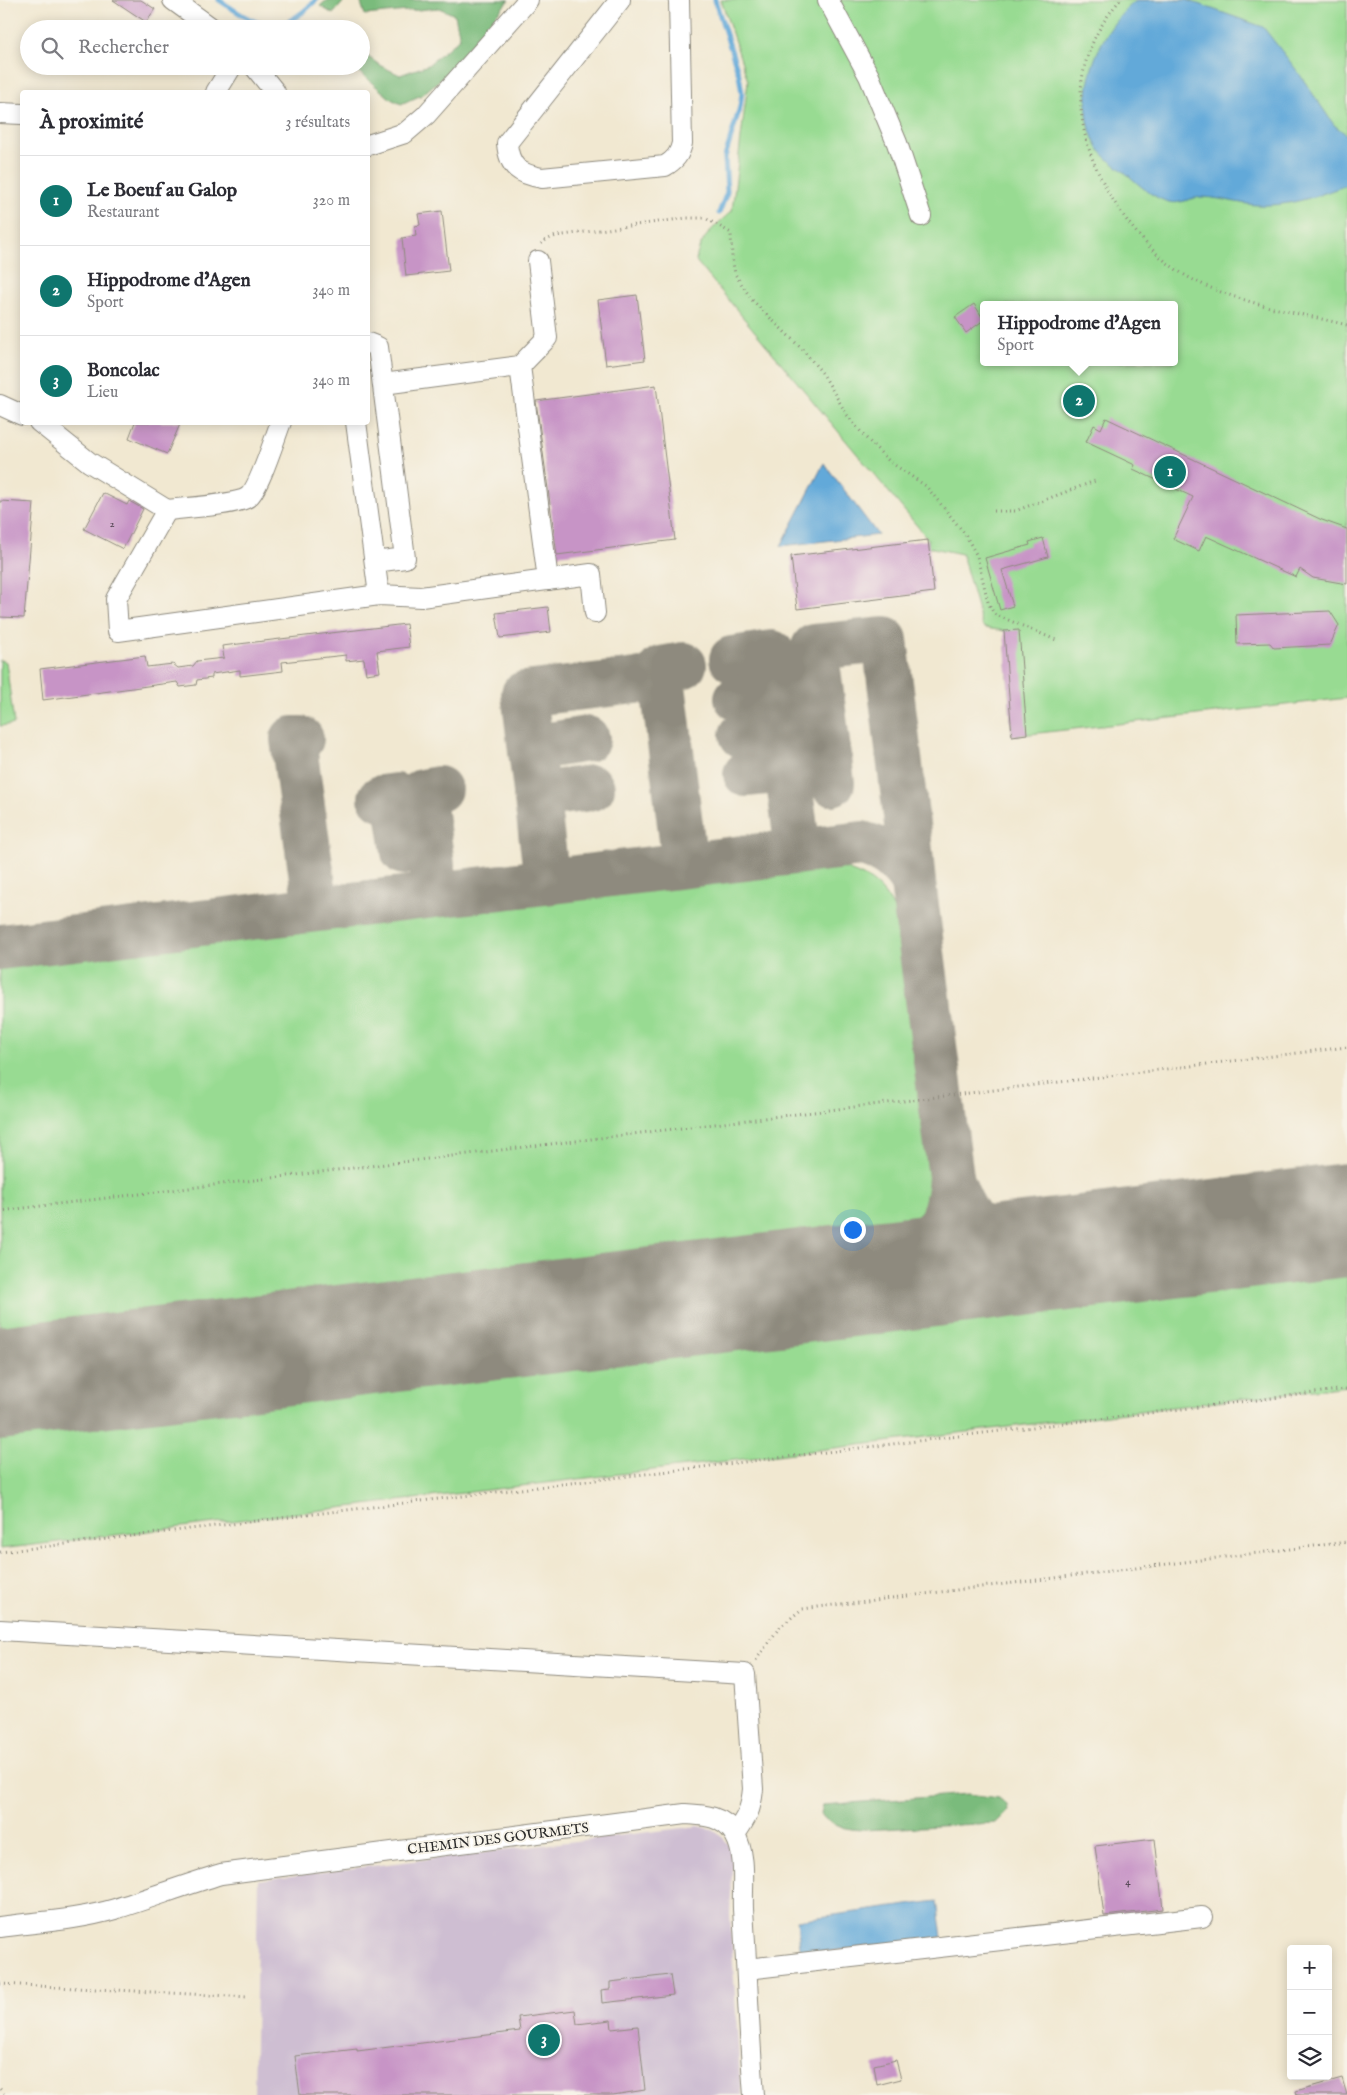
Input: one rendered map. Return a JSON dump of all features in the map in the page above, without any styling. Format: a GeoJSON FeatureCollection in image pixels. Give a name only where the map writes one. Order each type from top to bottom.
{"type":"FeatureCollection","features":[{"type":"Feature","properties":{"kind":"street"},"geometry":{"type":"LineString","coordinates":[[173,0],[201,20]]}},
{"type":"Feature","properties":{"kind":"street"},"geometry":{"type":"LineString","coordinates":[[370,144],[405,133],[426,114],[528,0]]}},
{"type":"Feature","properties":{"kind":"street"},"geometry":{"type":"LineString","coordinates":[[620,0],[508,143],[508,153],[515,167],[525,175],[542,178],[665,166],[673,161],[680,152],[682,143],[679,0]]}},
{"type":"Feature","properties":{"kind":"street"},"geometry":{"type":"LineString","coordinates":[[828,0],[869,76],[897,143],[921,216]]}},
{"type":"Feature","properties":{"kind":"street"},"geometry":{"type":"LineString","coordinates":[[217,90],[226,75]]}},
{"type":"Feature","properties":{"kind":"street"},"geometry":{"type":"LineString","coordinates":[[261,75],[273,90]]}},
{"type":"Feature","properties":{"kind":"street"},"geometry":{"type":"LineString","coordinates":[[0,113],[20,114]]}},
{"type":"Feature","properties":{"kind":"street"},"geometry":{"type":"LineString","coordinates":[[383,384],[520,366],[547,338],[538,261]]}},
{"type":"Feature","properties":{"kind":"street"},"geometry":{"type":"LineString","coordinates":[[370,344],[378,347],[405,558],[375,562]]}},
{"type":"Feature","properties":{"kind":"street"},"geometry":{"type":"LineString","coordinates":[[520,366],[548,580]]}},
{"type":"Feature","properties":{"kind":"street"},"geometry":{"type":"LineString","coordinates":[[0,405],[20,414]]}},
{"type":"Feature","properties":{"kind":"street"},"geometry":{"type":"LineString","coordinates":[[43,425],[89,462],[167,510],[235,501],[248,497],[256,486],[280,425]]}},
{"type":"Feature","properties":{"kind":"street"},"geometry":{"type":"LineString","coordinates":[[356,425],[379,595]]}},
{"type":"Feature","properties":{"kind":"street"},"geometry":{"type":"LineString","coordinates":[[367,504],[398,500]]}},
{"type":"Feature","properties":{"kind":"street"},"geometry":{"type":"LineString","coordinates":[[167,510],[116,599],[118,631],[379,595],[421,597],[591,574],[595,613]]}},
{"type":"Feature","properties":{"kind":"street"},"geometry":{"type":"LineString","coordinates":[[0,1630],[745,1674],[753,1789],[752,1805],[747,1816],[734,1834],[742,1854],[754,2095]]}},
{"type":"Feature","properties":{"kind":"street","name":"CHEMIN DES GOURMETS"},"geometry":{"type":"LineString","coordinates":[[0,1927],[70,1918],[114,1909],[178,1886],[221,1874],[685,1814],[708,1815],[723,1822],[734,1834]]}},
{"type":"Feature","properties":{"kind":"street"},"geometry":{"type":"LineString","coordinates":[[747,1969],[1202,1917]]}},
{"type":"Feature","properties":{"kind":"path"},"geometry":{"type":"LineString","coordinates":[[1120,0],[1104,19],[1091,48],[1082,79],[1081,111],[1086,142],[1098,172],[1129,224],[1158,255],[1186,276],[1217,292],[1347,325]]}},
{"type":"Feature","properties":{"kind":"path"},"geometry":{"type":"LineString","coordinates":[[538,261],[540,245],[556,236],[687,218],[705,218],[731,233],[735,274],[752,300],[803,350],[823,374],[847,415],[866,438],[890,462],[926,486],[964,534],[977,556],[988,602],[994,614],[1056,640]]}},
{"type":"Feature","properties":{"kind":"path"},"geometry":{"type":"LineString","coordinates":[[994,511],[1015,511],[1095,481]]}},
{"type":"Feature","properties":{"kind":"path"},"geometry":{"type":"LineString","coordinates":[[0,1211],[1347,1047]]}},
{"type":"Feature","properties":{"kind":"path"},"geometry":{"type":"LineString","coordinates":[[0,1552],[1347,1389]]}},
{"type":"Feature","properties":{"kind":"path"},"geometry":{"type":"LineString","coordinates":[[745,1674],[779,1628],[802,1609],[1347,1542]]}},
{"type":"Feature","properties":{"kind":"path"},"geometry":{"type":"LineString","coordinates":[[0,1984],[248,1997]]}},
{"type":"Feature","properties":{"kind":"path"},"geometry":{"type":"LineString","coordinates":[[0,2089],[5,2095]]}},
{"type":"Feature","properties":{"kind":"shaded area"},"geometry":{"type":"Polygon","coordinates":[[[698,1826],[712,1829],[723,1837],[733,1852],[730,1914],[741,2095],[254,2095],[258,1880],[698,1826]]]}},
{"type":"Feature","properties":{"kind":"green space"},"geometry":{"type":"Polygon","coordinates":[[[327,0],[345,0],[333,14],[320,6],[327,0]]]}},
{"type":"Feature","properties":{"kind":"green space"},"geometry":{"type":"Polygon","coordinates":[[[360,0],[509,0],[444,76],[422,95],[401,104],[391,99],[363,75],[370,75],[370,58],[400,75],[428,65],[460,38],[455,15],[439,8],[365,15],[360,0]]]}},
{"type":"Feature","properties":{"kind":"green space"},"geometry":{"type":"Polygon","coordinates":[[[721,0],[1347,0],[1347,698],[1012,736],[1005,631],[985,628],[982,625],[962,554],[928,547],[928,539],[696,261],[704,239],[732,211],[748,81],[721,0]]]}},
{"type":"Feature","properties":{"kind":"green space"},"geometry":{"type":"Polygon","coordinates":[[[0,660],[6,662],[14,724],[0,726],[0,660]]]}},
{"type":"Feature","properties":{"kind":"green space"},"geometry":{"type":"Polygon","coordinates":[[[830,865],[857,873],[876,885],[891,903],[902,928],[932,1172],[929,1194],[925,1203],[907,1227],[888,1237],[0,1343],[0,965],[830,865]]]}},
{"type":"Feature","properties":{"kind":"green space"},"geometry":{"type":"Polygon","coordinates":[[[1347,1259],[1347,1386],[0,1549],[0,1420],[1347,1259]]]}},
{"type":"Feature","properties":{"kind":"green space"},"geometry":{"type":"Polygon","coordinates":[[[968,1794],[999,1798],[1007,1805],[1008,1811],[996,1823],[863,1830],[834,1825],[821,1814],[823,1805],[968,1794]]]}},
{"type":"Feature","properties":{"kind":"water"},"geometry":{"type":"Polygon","coordinates":[[[1137,0],[1187,0],[1263,27],[1298,72],[1334,125],[1347,135],[1347,185],[1290,203],[1253,205],[1202,197],[1173,203],[1152,194],[1110,160],[1095,143],[1089,125],[1088,85],[1100,46],[1110,29],[1137,0]]]}},
{"type":"Feature","properties":{"kind":"water"},"geometry":{"type":"Polygon","coordinates":[[[824,463],[878,535],[781,546],[824,463]]]}},
{"type":"Feature","properties":{"kind":"water"},"geometry":{"type":"Polygon","coordinates":[[[937,1901],[942,1937],[801,1955],[797,1920],[937,1901]]]}},
{"type":"Feature","properties":{"kind":"building"},"geometry":{"type":"Polygon","coordinates":[[[113,0],[141,0],[155,9],[147,20],[143,20],[113,0]]]}},
{"type":"Feature","properties":{"kind":"building"},"geometry":{"type":"Polygon","coordinates":[[[442,211],[449,271],[406,276],[402,238],[416,236],[415,226],[420,225],[418,214],[442,211]]]}},
{"type":"Feature","properties":{"kind":"building"},"geometry":{"type":"Polygon","coordinates":[[[637,295],[645,360],[606,365],[598,300],[637,295]]]}},
{"type":"Feature","properties":{"kind":"building"},"geometry":{"type":"Polygon","coordinates":[[[974,304],[980,314],[980,323],[966,333],[955,317],[974,304]]]}},
{"type":"Feature","properties":{"kind":"building"},"geometry":{"type":"Polygon","coordinates":[[[656,385],[675,540],[557,555],[536,401],[656,385]]]}},
{"type":"Feature","properties":{"kind":"building"},"geometry":{"type":"Polygon","coordinates":[[[1106,418],[1322,520],[1347,529],[1347,584],[1313,578],[1300,569],[1296,577],[1206,536],[1199,551],[1173,539],[1193,497],[1133,469],[1135,465],[1086,442],[1094,425],[1101,429],[1106,418]]]}},
{"type":"Feature","properties":{"kind":"building"},"geometry":{"type":"Polygon","coordinates":[[[134,425],[180,425],[167,454],[129,438],[134,425]]]}},
{"type":"Feature","properties":{"kind":"building"},"geometry":{"type":"Polygon","coordinates":[[[103,493],[127,505],[129,501],[143,509],[123,549],[84,529],[103,493]]]}},
{"type":"Feature","properties":{"kind":"building"},"geometry":{"type":"Polygon","coordinates":[[[0,501],[34,503],[24,618],[0,617],[0,501]]]}},
{"type":"Feature","properties":{"kind":"building"},"geometry":{"type":"Polygon","coordinates":[[[1043,538],[1048,557],[1002,570],[1013,606],[1000,610],[985,558],[1030,545],[1029,542],[1043,538]]]}},
{"type":"Feature","properties":{"kind":"building"},"geometry":{"type":"Polygon","coordinates":[[[928,540],[934,592],[797,609],[791,556],[928,540]]]}},
{"type":"Feature","properties":{"kind":"building"},"geometry":{"type":"Polygon","coordinates":[[[548,607],[551,632],[500,638],[496,613],[548,607]]]}},
{"type":"Feature","properties":{"kind":"building"},"geometry":{"type":"Polygon","coordinates":[[[1330,611],[1339,625],[1330,645],[1274,648],[1270,643],[1237,644],[1236,615],[1330,611]]]}},
{"type":"Feature","properties":{"kind":"building"},"geometry":{"type":"Polygon","coordinates":[[[406,624],[409,647],[377,651],[380,672],[366,674],[364,659],[346,661],[346,655],[282,662],[283,671],[240,676],[240,670],[212,674],[212,678],[197,680],[196,685],[180,687],[177,682],[43,700],[40,669],[145,656],[147,667],[173,664],[178,668],[193,666],[197,661],[224,658],[222,646],[406,624]]]}},
{"type":"Feature","properties":{"kind":"building"},"geometry":{"type":"Polygon","coordinates":[[[1019,630],[1027,734],[1012,736],[1004,631],[1019,630]]]}},
{"type":"Feature","properties":{"kind":"building"},"geometry":{"type":"Polygon","coordinates":[[[1155,1839],[1163,1909],[1104,1916],[1095,1846],[1155,1839]]]}},
{"type":"Feature","properties":{"kind":"building"},"geometry":{"type":"Polygon","coordinates":[[[670,1975],[673,1995],[602,2003],[601,1990],[610,1989],[610,1982],[670,1975]]]}},
{"type":"Feature","properties":{"kind":"building"},"geometry":{"type":"Polygon","coordinates":[[[575,2010],[577,2024],[611,2020],[612,2029],[638,2026],[645,2090],[613,2095],[300,2095],[295,2056],[357,2049],[357,2051],[520,2031],[518,2017],[575,2010]]]}},
{"type":"Feature","properties":{"kind":"building"},"geometry":{"type":"Polygon","coordinates":[[[896,2060],[901,2079],[877,2085],[874,2065],[896,2060]]]}},
{"type":"Feature","properties":{"kind":"building"},"geometry":{"type":"Polygon","coordinates":[[[1342,2078],[1347,2095],[1297,2095],[1296,2091],[1342,2078]]]}},
{"type":"Feature","properties":{"kind":"waterway"},"geometry":{"type":"LineString","coordinates":[[219,0],[253,20]]}},
{"type":"Feature","properties":{"kind":"waterway"},"geometry":{"type":"LineString","coordinates":[[290,20],[303,12],[316,0]]}},
{"type":"Feature","properties":{"kind":"waterway"},"geometry":{"type":"LineString","coordinates":[[715,0],[739,75],[742,93],[740,107],[725,157],[727,192],[719,213]]}},
{"type":"Feature","properties":{"kind":"taxiway"},"geometry":{"type":"LineString","coordinates":[[832,783],[814,647],[885,640],[913,883],[951,1177],[945,1213],[939,1228],[931,1240],[921,1251],[908,1260],[876,1278]]}},
{"type":"Feature","properties":{"kind":"taxiway"},"geometry":{"type":"LineString","coordinates":[[732,659],[772,653],[798,851]]}},
{"type":"Feature","properties":{"kind":"taxiway"},"geometry":{"type":"LineString","coordinates":[[684,665],[661,669],[685,865]]}},
{"type":"Feature","properties":{"kind":"taxiway"},"geometry":{"type":"LineString","coordinates":[[547,881],[524,694],[662,678]]}},
{"type":"Feature","properties":{"kind":"taxiway"},"geometry":{"type":"LineString","coordinates":[[737,698],[777,694]]}},
{"type":"Feature","properties":{"kind":"taxiway"},"geometry":{"type":"LineString","coordinates":[[742,735],[782,732]]}},
{"type":"Feature","properties":{"kind":"taxiway"},"geometry":{"type":"LineString","coordinates":[[301,739],[293,739],[316,908]]}},
{"type":"Feature","properties":{"kind":"taxiway"},"geometry":{"type":"LineString","coordinates":[[531,748],[587,739]]}},
{"type":"Feature","properties":{"kind":"taxiway"},"geometry":{"type":"LineString","coordinates":[[746,774],[787,770]]}},
{"type":"Feature","properties":{"kind":"taxiway"},"geometry":{"type":"LineString","coordinates":[[536,795],[592,788]]}},
{"type":"Feature","properties":{"kind":"taxiway"},"geometry":{"type":"LineString","coordinates":[[436,894],[422,792],[439,789]]}},
{"type":"Feature","properties":{"kind":"taxiway"},"geometry":{"type":"LineString","coordinates":[[381,798],[396,796],[404,852]]}},
{"type":"Feature","properties":{"kind":"taxiway"},"geometry":{"type":"LineString","coordinates":[[0,947],[862,844],[877,849],[892,858],[904,869],[913,883]]}},
{"type":"Feature","properties":{"kind":"taxiway"},"geometry":{"type":"LineString","coordinates":[[951,1177],[958,1197],[967,1213],[977,1226],[990,1236],[1020,1249],[1058,1255]]}},
{"type":"Feature","properties":{"kind":"runway"},"geometry":{"type":"LineString","coordinates":[[0,1383],[1347,1220]]}},
{"type":"Feature","properties":{"kind":"place","name":"Hippodrome d'Agen"},"geometry":{"type":"Point","coordinates":[1079,401]}},
{"type":"Feature","properties":{"kind":"place","name":"Le Boeuf au Galop"},"geometry":{"type":"Point","coordinates":[1170,472]}},
{"type":"Feature","properties":{"kind":"place","name":"Boncolac"},"geometry":{"type":"Point","coordinates":[544,2040]}}]}
